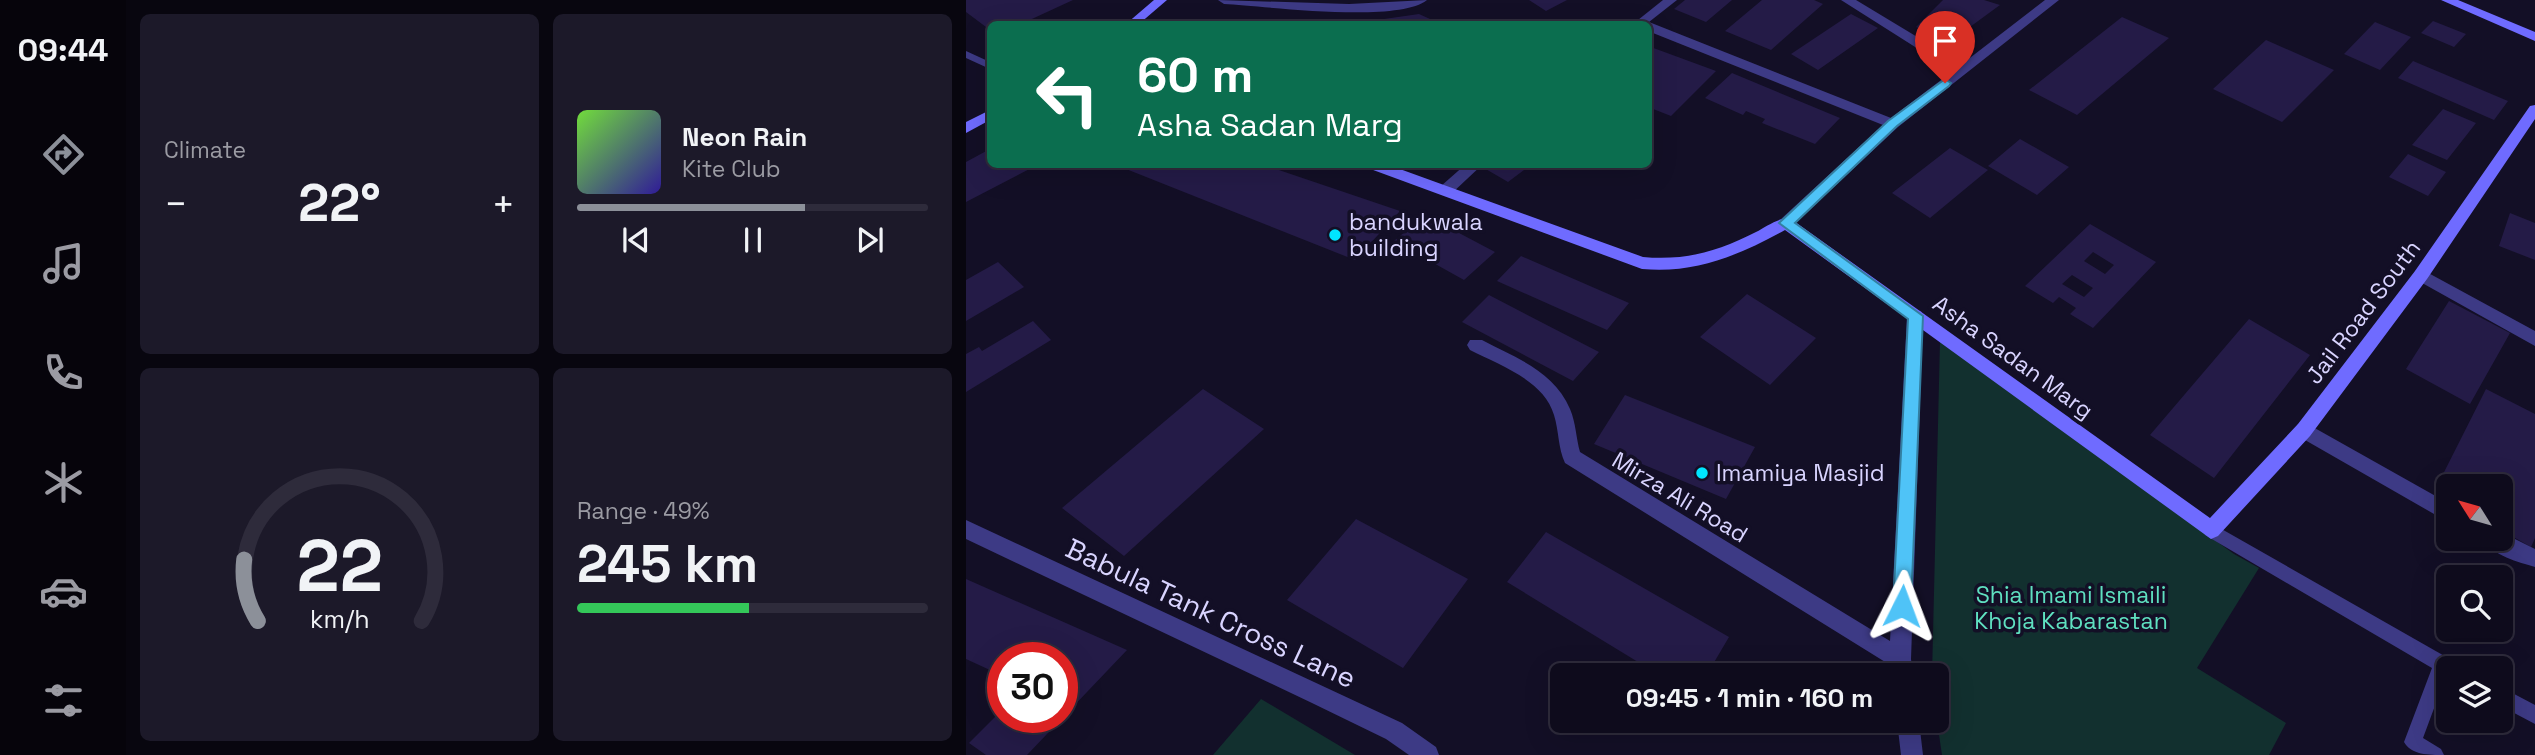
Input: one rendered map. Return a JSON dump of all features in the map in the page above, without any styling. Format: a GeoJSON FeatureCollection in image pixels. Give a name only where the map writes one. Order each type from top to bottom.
{"type":"FeatureCollection","features":[{"type":"Feature","properties":{"kind":"street"},"geometry":{"type":"LineString","coordinates":[[1136,21],[1161,0]]}},
{"type":"Feature","properties":{"kind":"street"},"geometry":{"type":"LineString","coordinates":[[1224,0],[1363,7],[1400,6],[1421,0]]}},
{"type":"Feature","properties":{"kind":"street"},"geometry":{"type":"LineString","coordinates":[[1647,21],[1671,0]]}},
{"type":"Feature","properties":{"kind":"street"},"geometry":{"type":"LineString","coordinates":[[1847,0],[1863,4],[1962,70]]}},
{"type":"Feature","properties":{"kind":"street"},"geometry":{"type":"LineString","coordinates":[[1382,168],[1642,263],[1668,267],[1714,260],[1786,223],[1892,124],[2053,0]]}},
{"type":"Feature","properties":{"kind":"street"},"geometry":{"type":"LineString","coordinates":[[2447,0],[2535,37]]}},
{"type":"Feature","properties":{"kind":"street"},"geometry":{"type":"LineString","coordinates":[[1652,27],[1892,124]]}},
{"type":"Feature","properties":{"kind":"street","name":"Jail Road South"},"geometry":{"type":"LineString","coordinates":[[2211,530],[2304,429],[2421,275],[2535,109]]}},
{"type":"Feature","properties":{"kind":"street"},"geometry":{"type":"LineString","coordinates":[[966,128],[987,116]]}},
{"type":"Feature","properties":{"kind":"street"},"geometry":{"type":"LineString","coordinates":[[1446,190],[1471,168]]}},
{"type":"Feature","properties":{"kind":"street","name":"Asha Sadan Marg"},"geometry":{"type":"LineString","coordinates":[[1786,223],[2211,530]]}},
{"type":"Feature","properties":{"kind":"street"},"geometry":{"type":"LineString","coordinates":[[2421,275],[2535,339]]}},
{"type":"Feature","properties":{"kind":"street"},"geometry":{"type":"LineString","coordinates":[[1901,663],[1915,316]]}},
{"type":"Feature","properties":{"kind":"street","name":"Mirza Ali Road"},"geometry":{"type":"LineString","coordinates":[[1476,345],[1529,373],[1551,391],[1561,409],[1572,457],[1895,663]]}},
{"type":"Feature","properties":{"kind":"street"},"geometry":{"type":"LineString","coordinates":[[2304,429],[2436,506]]}},
{"type":"Feature","properties":{"kind":"street","name":"Babula Tank Cross Lane"},"geometry":{"type":"LineString","coordinates":[[966,529],[1394,731],[1428,755]]}},
{"type":"Feature","properties":{"kind":"street"},"geometry":{"type":"LineString","coordinates":[[2513,550],[2535,558]]}},
{"type":"Feature","properties":{"kind":"street"},"geometry":{"type":"LineString","coordinates":[[1909,733],[1912,755]]}},
{"type":"Feature","properties":{"kind":"lane"},"geometry":{"type":"LineString","coordinates":[[966,54],[987,64]]}},
{"type":"Feature","properties":{"kind":"lane"},"geometry":{"type":"LineString","coordinates":[[2211,530],[2436,660]]}},
{"type":"Feature","properties":{"kind":"lane"},"geometry":{"type":"LineString","coordinates":[[2435,755],[2413,742],[2436,689]]}},
{"type":"Feature","properties":{"kind":"lane"},"geometry":{"type":"LineString","coordinates":[[2513,703],[2535,715]]}},
{"type":"Feature","properties":{"kind":"green space","name":"Shia Imami Ismaili Khoja Kabarastan"},"geometry":{"type":"Polygon","coordinates":[[[1940,341],[2234,554],[2259,568],[2197,668],[2286,723],[2269,755],[1942,755],[1939,733],[1949,733],[1949,663],[1932,663],[1940,341]]]}},
{"type":"Feature","properties":{"kind":"green space"},"geometry":{"type":"Polygon","coordinates":[[[1261,699],[1355,755],[1213,755],[1261,699]]]}},
{"type":"Feature","properties":{"kind":"building"},"geometry":{"type":"Polygon","coordinates":[[[966,0],[1073,0],[1028,21],[987,21],[987,28],[966,12],[966,0]]]}},
{"type":"Feature","properties":{"kind":"building"},"geometry":{"type":"Polygon","coordinates":[[[1529,0],[1567,0],[1546,11],[1529,0]]]}},
{"type":"Feature","properties":{"kind":"building"},"geometry":{"type":"Polygon","coordinates":[[[1685,0],[1732,0],[1706,22],[1674,9],[1685,0]]]}},
{"type":"Feature","properties":{"kind":"building"},"geometry":{"type":"Polygon","coordinates":[[[1762,0],[1814,0],[1823,4],[1771,50],[1725,31],[1762,0]]]}},
{"type":"Feature","properties":{"kind":"building"},"geometry":{"type":"Polygon","coordinates":[[[1943,0],[1984,0],[2000,5],[1948,43],[1916,27],[1943,0]]]}},
{"type":"Feature","properties":{"kind":"building"},"geometry":{"type":"Polygon","coordinates":[[[1419,14],[1434,21],[1382,21],[1419,14]]]}},
{"type":"Feature","properties":{"kind":"building"},"geometry":{"type":"Polygon","coordinates":[[[1851,14],[1878,28],[1818,70],[1791,54],[1851,14]]]}},
{"type":"Feature","properties":{"kind":"building"},"geometry":{"type":"Polygon","coordinates":[[[2122,17],[2169,38],[2077,115],[2029,90],[2122,17]]]}},
{"type":"Feature","properties":{"kind":"building"},"geometry":{"type":"Polygon","coordinates":[[[2433,21],[2466,34],[2454,47],[2421,33],[2433,21]]]}},
{"type":"Feature","properties":{"kind":"building"},"geometry":{"type":"Polygon","coordinates":[[[2375,22],[2411,37],[2380,70],[2344,54],[2375,22]]]}},
{"type":"Feature","properties":{"kind":"building"},"geometry":{"type":"Polygon","coordinates":[[[2266,40],[2334,70],[2282,122],[2213,89],[2266,40]]]}},
{"type":"Feature","properties":{"kind":"building"},"geometry":{"type":"Polygon","coordinates":[[[1652,47],[1716,71],[1671,116],[1652,109],[1652,47]]]}},
{"type":"Feature","properties":{"kind":"building"},"geometry":{"type":"Polygon","coordinates":[[[2413,61],[2508,101],[2494,120],[2398,78],[2413,61]]]}},
{"type":"Feature","properties":{"kind":"building"},"geometry":{"type":"Polygon","coordinates":[[[1732,73],[1840,118],[1815,144],[1762,123],[1765,119],[1746,111],[1743,115],[1705,98],[1732,73]]]}},
{"type":"Feature","properties":{"kind":"building"},"geometry":{"type":"Polygon","coordinates":[[[2443,109],[2476,123],[2447,160],[2412,145],[2443,109]]]}},
{"type":"Feature","properties":{"kind":"building"},"geometry":{"type":"Polygon","coordinates":[[[2020,139],[2069,167],[2037,195],[1988,166],[2020,139]]]}},
{"type":"Feature","properties":{"kind":"building"},"geometry":{"type":"Polygon","coordinates":[[[1950,148],[1988,170],[1930,218],[1892,193],[1950,148]]]}},
{"type":"Feature","properties":{"kind":"building"},"geometry":{"type":"Polygon","coordinates":[[[987,151],[987,168],[1031,168],[966,202],[966,162],[987,151]]]}},
{"type":"Feature","properties":{"kind":"building"},"geometry":{"type":"Polygon","coordinates":[[[2408,154],[2446,172],[2428,196],[2389,177],[2408,154]]]}},
{"type":"Feature","properties":{"kind":"building","name":"bandukwala building"},"geometry":{"type":"Polygon","coordinates":[[[1124,168],[1273,168],[1400,211],[1355,260],[1124,168]]]}},
{"type":"Feature","properties":{"kind":"building"},"geometry":{"type":"Polygon","coordinates":[[[1484,168],[1527,168],[1508,182],[1484,168]]]}},
{"type":"Feature","properties":{"kind":"building"},"geometry":{"type":"Polygon","coordinates":[[[2510,213],[2535,223],[2535,260],[2499,246],[2510,213]]]}},
{"type":"Feature","properties":{"kind":"building"},"geometry":{"type":"Polygon","coordinates":[[[1425,215],[1495,252],[1464,280],[1394,241],[1425,215]]]}},
{"type":"Feature","properties":{"kind":"building"},"geometry":{"type":"Polygon","coordinates":[[[2090,224],[2156,262],[2093,328],[2070,314],[2076,308],[2059,297],[2053,303],[2025,286],[2090,224]],[[2093,252],[2084,261],[2105,274],[2114,265],[2093,252]],[[2072,275],[2062,284],[2084,297],[2093,288],[2072,275]]]}},
{"type":"Feature","properties":{"kind":"building"},"geometry":{"type":"Polygon","coordinates":[[[1521,256],[1629,303],[1607,330],[1497,281],[1521,256]]]}},
{"type":"Feature","properties":{"kind":"building"},"geometry":{"type":"Polygon","coordinates":[[[998,262],[1024,287],[966,321],[966,280],[998,262]]]}},
{"type":"Feature","properties":{"kind":"building"},"geometry":{"type":"Polygon","coordinates":[[[1747,294],[1816,338],[1770,385],[1700,337],[1747,294]]]}},
{"type":"Feature","properties":{"kind":"building"},"geometry":{"type":"Polygon","coordinates":[[[1489,295],[1599,352],[1573,381],[1462,322],[1489,295]]]}},
{"type":"Feature","properties":{"kind":"building"},"geometry":{"type":"Polygon","coordinates":[[[2449,301],[2510,333],[2470,404],[2406,369],[2449,301]]]}},
{"type":"Feature","properties":{"kind":"building"},"geometry":{"type":"Polygon","coordinates":[[[2249,319],[2310,355],[2214,478],[2150,435],[2249,319]]]}},
{"type":"Feature","properties":{"kind":"building"},"geometry":{"type":"Polygon","coordinates":[[[1033,321],[1051,340],[966,392],[966,354],[979,347],[982,351],[1033,321]]]}},
{"type":"Feature","properties":{"kind":"building"},"geometry":{"type":"Polygon","coordinates":[[[1203,389],[1264,429],[1124,556],[1062,508],[1203,389]]]}},
{"type":"Feature","properties":{"kind":"building"},"geometry":{"type":"Polygon","coordinates":[[[2486,389],[2535,414],[2535,538],[2531,547],[2513,537],[2513,474],[2443,474],[2486,389]]]}},
{"type":"Feature","properties":{"kind":"building","name":"Imamiya Masjid"},"geometry":{"type":"Polygon","coordinates":[[[1625,395],[1755,447],[1726,499],[1594,444],[1625,395]]]}},
{"type":"Feature","properties":{"kind":"building"},"geometry":{"type":"Polygon","coordinates":[[[1356,519],[1468,579],[1403,668],[1287,600],[1356,519]]]}},
{"type":"Feature","properties":{"kind":"building"},"geometry":{"type":"Polygon","coordinates":[[[1546,532],[1729,637],[1714,663],[1640,663],[1507,582],[1546,532]]]}},
{"type":"Feature","properties":{"kind":"building"},"geometry":{"type":"Polygon","coordinates":[[[966,579],[1127,650],[1078,701],[1078,642],[987,642],[987,669],[966,659],[966,579]]]}},
{"type":"Feature","properties":{"kind":"building"},"geometry":{"type":"Polygon","coordinates":[[[987,725],[987,733],[1048,733],[1027,755],[986,755],[969,743],[987,725]]]}},
{"type":"Feature","properties":{"kind":"place","name":"bandukwala building"},"geometry":{"type":"Point","coordinates":[1335,235]}},
{"type":"Feature","properties":{"kind":"place","name":"Imamiya Masjid"},"geometry":{"type":"Point","coordinates":[1702,473]}},
{"type":"Feature","properties":{"kind":"route"},"geometry":{"type":"LineString","coordinates":[[1902,606],[1915,316],[1786,223],[1892,124],[1945,83]]}}]}
